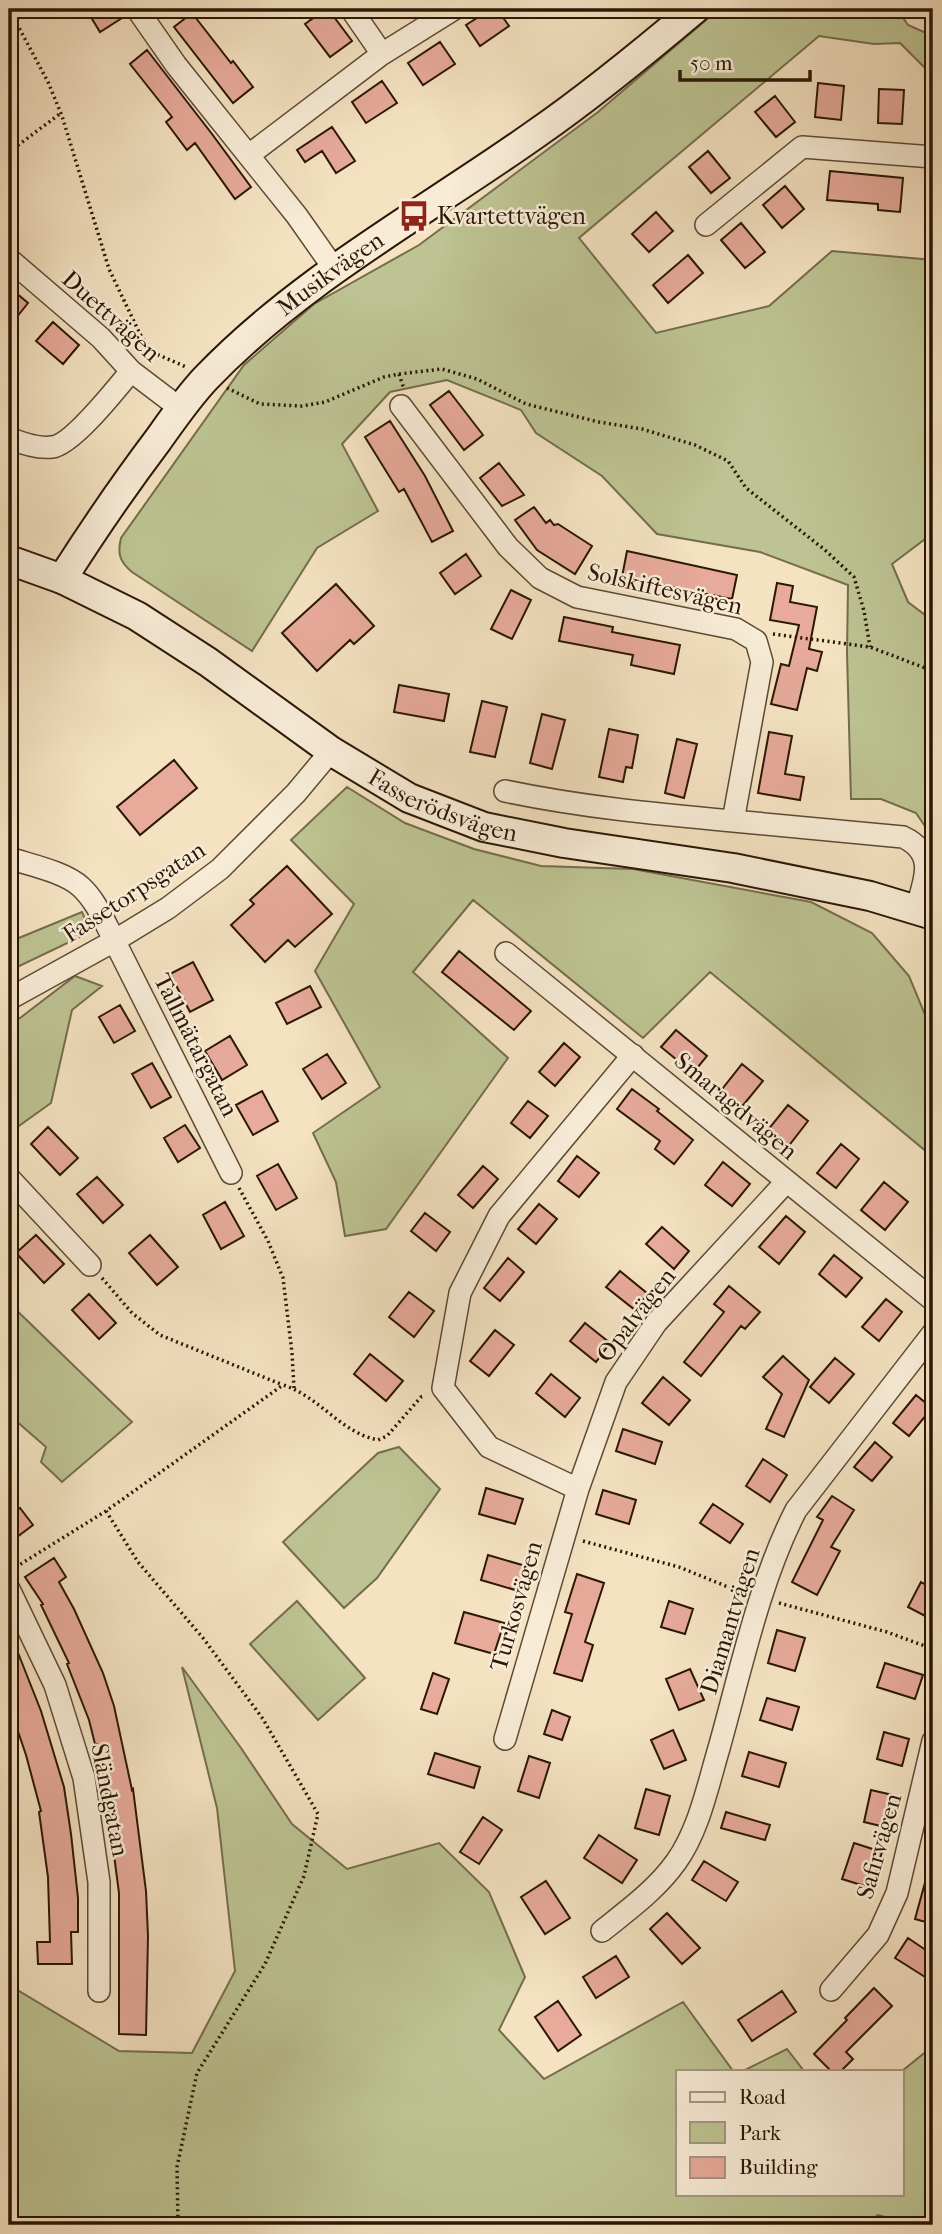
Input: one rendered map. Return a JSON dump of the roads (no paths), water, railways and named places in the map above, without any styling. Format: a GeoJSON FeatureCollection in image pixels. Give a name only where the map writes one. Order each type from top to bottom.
{"type":"FeatureCollection","features":[{"type":"Feature","properties":{"kind":"street"},"geometry":{"type":"LineString","coordinates":[[136,9],[176,65],[297,216],[335,270]]}},
{"type":"Feature","properties":{"kind":"street"},"geometry":{"type":"LineString","coordinates":[[351,9],[382,54]]}},
{"type":"Feature","properties":{"kind":"street"},"geometry":{"type":"LineString","coordinates":[[249,155],[382,54],[454,9]]}},
{"type":"Feature","properties":{"kind":"street","name":"Musikvägen"},"geometry":{"type":"LineString","coordinates":[[62,579],[100,520],[181,410],[205,379],[231,355],[275,316],[335,270],[537,134],[629,65],[695,9]]}},
{"type":"Feature","properties":{"kind":"street"},"geometry":{"type":"LineString","coordinates":[[706,225],[802,147],[933,157]]}},
{"type":"Feature","properties":{"kind":"street","name":"Duettvägen"},"geometry":{"type":"LineString","coordinates":[[9,260],[101,338],[131,371],[181,410]]}},
{"type":"Feature","properties":{"kind":"street"},"geometry":{"type":"LineString","coordinates":[[9,438],[34,446],[54,447],[72,436],[131,371]]}},
{"type":"Feature","properties":{"kind":"street","name":"Solskiftesvägen"},"geometry":{"type":"LineString","coordinates":[[401,406],[508,547],[540,578],[577,597],[736,629],[756,640],[762,662],[733,821]]}},
{"type":"Feature","properties":{"kind":"street","name":"Fasserödsvägen"},"geometry":{"type":"LineString","coordinates":[[9,561],[62,579],[137,616],[208,662],[331,751],[409,798],[484,827],[564,842],[733,867],[870,896],[925,912]]}},
{"type":"Feature","properties":{"kind":"street","name":"Fassetorpsgatan"},"geometry":{"type":"LineString","coordinates":[[9,999],[168,908],[220,869],[296,793],[331,751]]}},
{"type":"Feature","properties":{"kind":"street"},"geometry":{"type":"LineString","coordinates":[[505,791],[557,802],[631,812],[903,836],[920,849],[927,864],[925,912]]}},
{"type":"Feature","properties":{"kind":"street","name":"Tallmätargatan"},"geometry":{"type":"LineString","coordinates":[[9,858],[61,876],[80,886],[90,898],[231,1173]]}},
{"type":"Feature","properties":{"kind":"street","name":"Smaragdvägen"},"geometry":{"type":"LineString","coordinates":[[506,953],[933,1300]]}},
{"type":"Feature","properties":{"kind":"street"},"geometry":{"type":"LineString","coordinates":[[578,1489],[489,1447],[443,1388],[460,1293],[499,1216],[634,1055]]}},
{"type":"Feature","properties":{"kind":"street"},"geometry":{"type":"LineString","coordinates":[[9,1178],[90,1265]]}},
{"type":"Feature","properties":{"kind":"street","name":"Opalvägen"},"geometry":{"type":"LineString","coordinates":[[578,1489],[616,1382],[656,1323],[786,1182]]}},
{"type":"Feature","properties":{"kind":"street","name":"Diamantvägen"},"geometry":{"type":"LineString","coordinates":[[602,1931],[646,1896],[676,1861],[690,1834],[702,1803],[766,1583],[796,1510],[933,1334]]}},
{"type":"Feature","properties":{"kind":"street","name":"Turkosvägen"},"geometry":{"type":"LineString","coordinates":[[505,1739],[578,1489]]}},
{"type":"Feature","properties":{"kind":"street","name":"Sländgatan"},"geometry":{"type":"LineString","coordinates":[[9,1589],[54,1685],[84,1778],[99,1882],[99,1991]]}},
{"type":"Feature","properties":{"kind":"street","name":"Safirvägen"},"geometry":{"type":"LineString","coordinates":[[831,1990],[878,1935],[897,1893],[933,1741]]}},
{"type":"Feature","properties":{"kind":"place","name":"Kvartettvägen"},"geometry":{"type":"Point","coordinates":[414,216]}}]}
